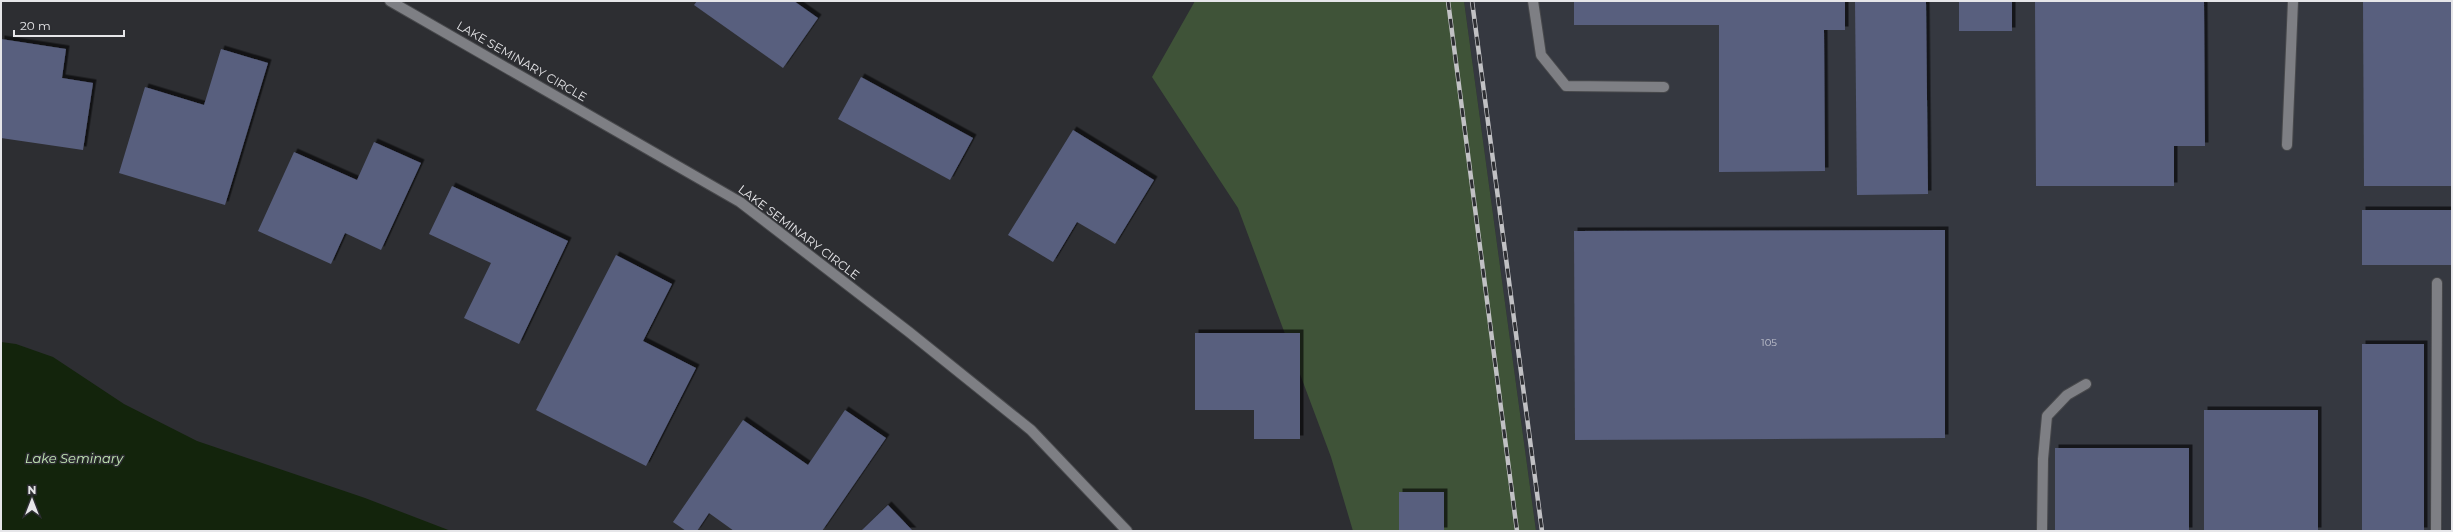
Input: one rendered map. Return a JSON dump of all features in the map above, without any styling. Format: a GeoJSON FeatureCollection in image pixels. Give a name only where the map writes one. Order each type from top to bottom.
{"type":"FeatureCollection","features":[{"type":"Feature","properties":{"kind":"street","name":"LAKE SEMINARY CIRCLE"},"geometry":{"type":"LineString","coordinates":[[390,1],[740,202],[909,332],[1031,430],[1127,531]]}},
{"type":"Feature","properties":{"kind":"street"},"geometry":{"type":"LineString","coordinates":[[1533,1],[1541,55],[1566,86],[1664,87]]}},
{"type":"Feature","properties":{"kind":"street"},"geometry":{"type":"LineString","coordinates":[[2288,145],[2293,1]]}},
{"type":"Feature","properties":{"kind":"street"},"geometry":{"type":"LineString","coordinates":[[2436,531],[2437,283]]}},
{"type":"Feature","properties":{"kind":"street"},"geometry":{"type":"LineString","coordinates":[[2042,531],[2042,459],[2047,416],[2067,395],[2086,384]]}},
{"type":"Feature","properties":{"kind":"shaded area"},"geometry":{"type":"Polygon","coordinates":[[[1195,1],[1464,1],[1536,531],[1353,531],[1331,457],[1238,208],[1152,77],[1195,1]]]}},
{"type":"Feature","properties":{"kind":"shaded area"},"geometry":{"type":"Polygon","coordinates":[[[1464,1],[2452,1],[2452,531],[1536,531],[1464,1]]]}},
{"type":"Feature","properties":{"kind":"water","name":"Lake Seminary"},"geometry":{"type":"Polygon","coordinates":[[[1,342],[16,344],[53,357],[124,404],[197,441],[365,498],[451,531],[1,531],[1,342]]]}},
{"type":"Feature","properties":{"kind":"building"},"geometry":{"type":"Polygon","coordinates":[[[697,1],[794,1],[818,18],[783,68],[694,5],[697,1]]]}},
{"type":"Feature","properties":{"kind":"building"},"geometry":{"type":"Polygon","coordinates":[[[1574,1],[1845,1],[1845,30],[1824,30],[1825,171],[1719,172],[1719,25],[1574,25],[1574,1]]]}},
{"type":"Feature","properties":{"kind":"building"},"geometry":{"type":"Polygon","coordinates":[[[1855,1],[1926,1],[1928,194],[1857,195],[1855,1]]]}},
{"type":"Feature","properties":{"kind":"building"},"geometry":{"type":"Polygon","coordinates":[[[1959,1],[2012,1],[2012,31],[1959,31],[1959,1]]]}},
{"type":"Feature","properties":{"kind":"building"},"geometry":{"type":"Polygon","coordinates":[[[2035,1],[2204,1],[2205,146],[2174,146],[2174,186],[2036,186],[2035,1]]]}},
{"type":"Feature","properties":{"kind":"building"},"geometry":{"type":"Polygon","coordinates":[[[2363,1],[2452,1],[2452,186],[2364,186],[2363,1]]]}},
{"type":"Feature","properties":{"kind":"building"},"geometry":{"type":"Polygon","coordinates":[[[1,39],[66,49],[62,78],[93,83],[83,150],[1,138],[1,39]]]}},
{"type":"Feature","properties":{"kind":"building"},"geometry":{"type":"Polygon","coordinates":[[[221,49],[268,63],[225,205],[119,173],[145,87],[204,105],[221,49]]]}},
{"type":"Feature","properties":{"kind":"building"},"geometry":{"type":"Polygon","coordinates":[[[861,77],[973,138],[950,180],[838,119],[861,77]]]}},
{"type":"Feature","properties":{"kind":"building"},"geometry":{"type":"Polygon","coordinates":[[[1073,130],[1154,180],[1115,244],[1077,222],[1053,262],[1008,235],[1073,130]]]}},
{"type":"Feature","properties":{"kind":"building"},"geometry":{"type":"Polygon","coordinates":[[[374,142],[421,163],[381,250],[345,233],[331,264],[258,231],[294,152],[357,180],[374,142]]]}},
{"type":"Feature","properties":{"kind":"building"},"geometry":{"type":"Polygon","coordinates":[[[452,186],[568,241],[519,344],[464,318],[491,263],[429,234],[452,186]]]}},
{"type":"Feature","properties":{"kind":"building"},"geometry":{"type":"Polygon","coordinates":[[[2362,210],[2452,210],[2452,265],[2362,265],[2362,210]]]}},
{"type":"Feature","properties":{"kind":"building"},"geometry":{"type":"Polygon","coordinates":[[[1945,230],[1945,438],[1575,440],[1574,231],[1945,230]]]}},
{"type":"Feature","properties":{"kind":"building"},"geometry":{"type":"Polygon","coordinates":[[[616,255],[672,284],[643,341],[696,368],[646,466],[536,410],[616,255]]]}},
{"type":"Feature","properties":{"kind":"building"},"geometry":{"type":"Polygon","coordinates":[[[1195,333],[1300,333],[1300,439],[1254,439],[1254,410],[1195,410],[1195,333]]]}},
{"type":"Feature","properties":{"kind":"building"},"geometry":{"type":"Polygon","coordinates":[[[2362,344],[2424,344],[2424,531],[2362,531],[2362,344]]]}},
{"type":"Feature","properties":{"kind":"building"},"geometry":{"type":"Polygon","coordinates":[[[845,410],[886,438],[822,531],[734,531],[709,513],[697,531],[686,531],[673,522],[743,420],[808,465],[845,410]]]}},
{"type":"Feature","properties":{"kind":"building"},"geometry":{"type":"Polygon","coordinates":[[[2204,410],[2318,410],[2318,531],[2204,531],[2204,410]]]}},
{"type":"Feature","properties":{"kind":"building"},"geometry":{"type":"Polygon","coordinates":[[[2055,448],[2189,448],[2189,531],[2055,531],[2055,448]]]}},
{"type":"Feature","properties":{"kind":"building"},"geometry":{"type":"Polygon","coordinates":[[[1399,492],[1444,492],[1444,531],[1399,531],[1399,492]]]}},
{"type":"Feature","properties":{"kind":"building"},"geometry":{"type":"Polygon","coordinates":[[[888,505],[913,531],[861,531],[888,505]]]}},
{"type":"Feature","properties":{"kind":"railway"},"geometry":{"type":"LineString","coordinates":[[1448,1],[1517,531]]}},
{"type":"Feature","properties":{"kind":"railway"},"geometry":{"type":"LineString","coordinates":[[1472,1],[1542,531]]}}]}
